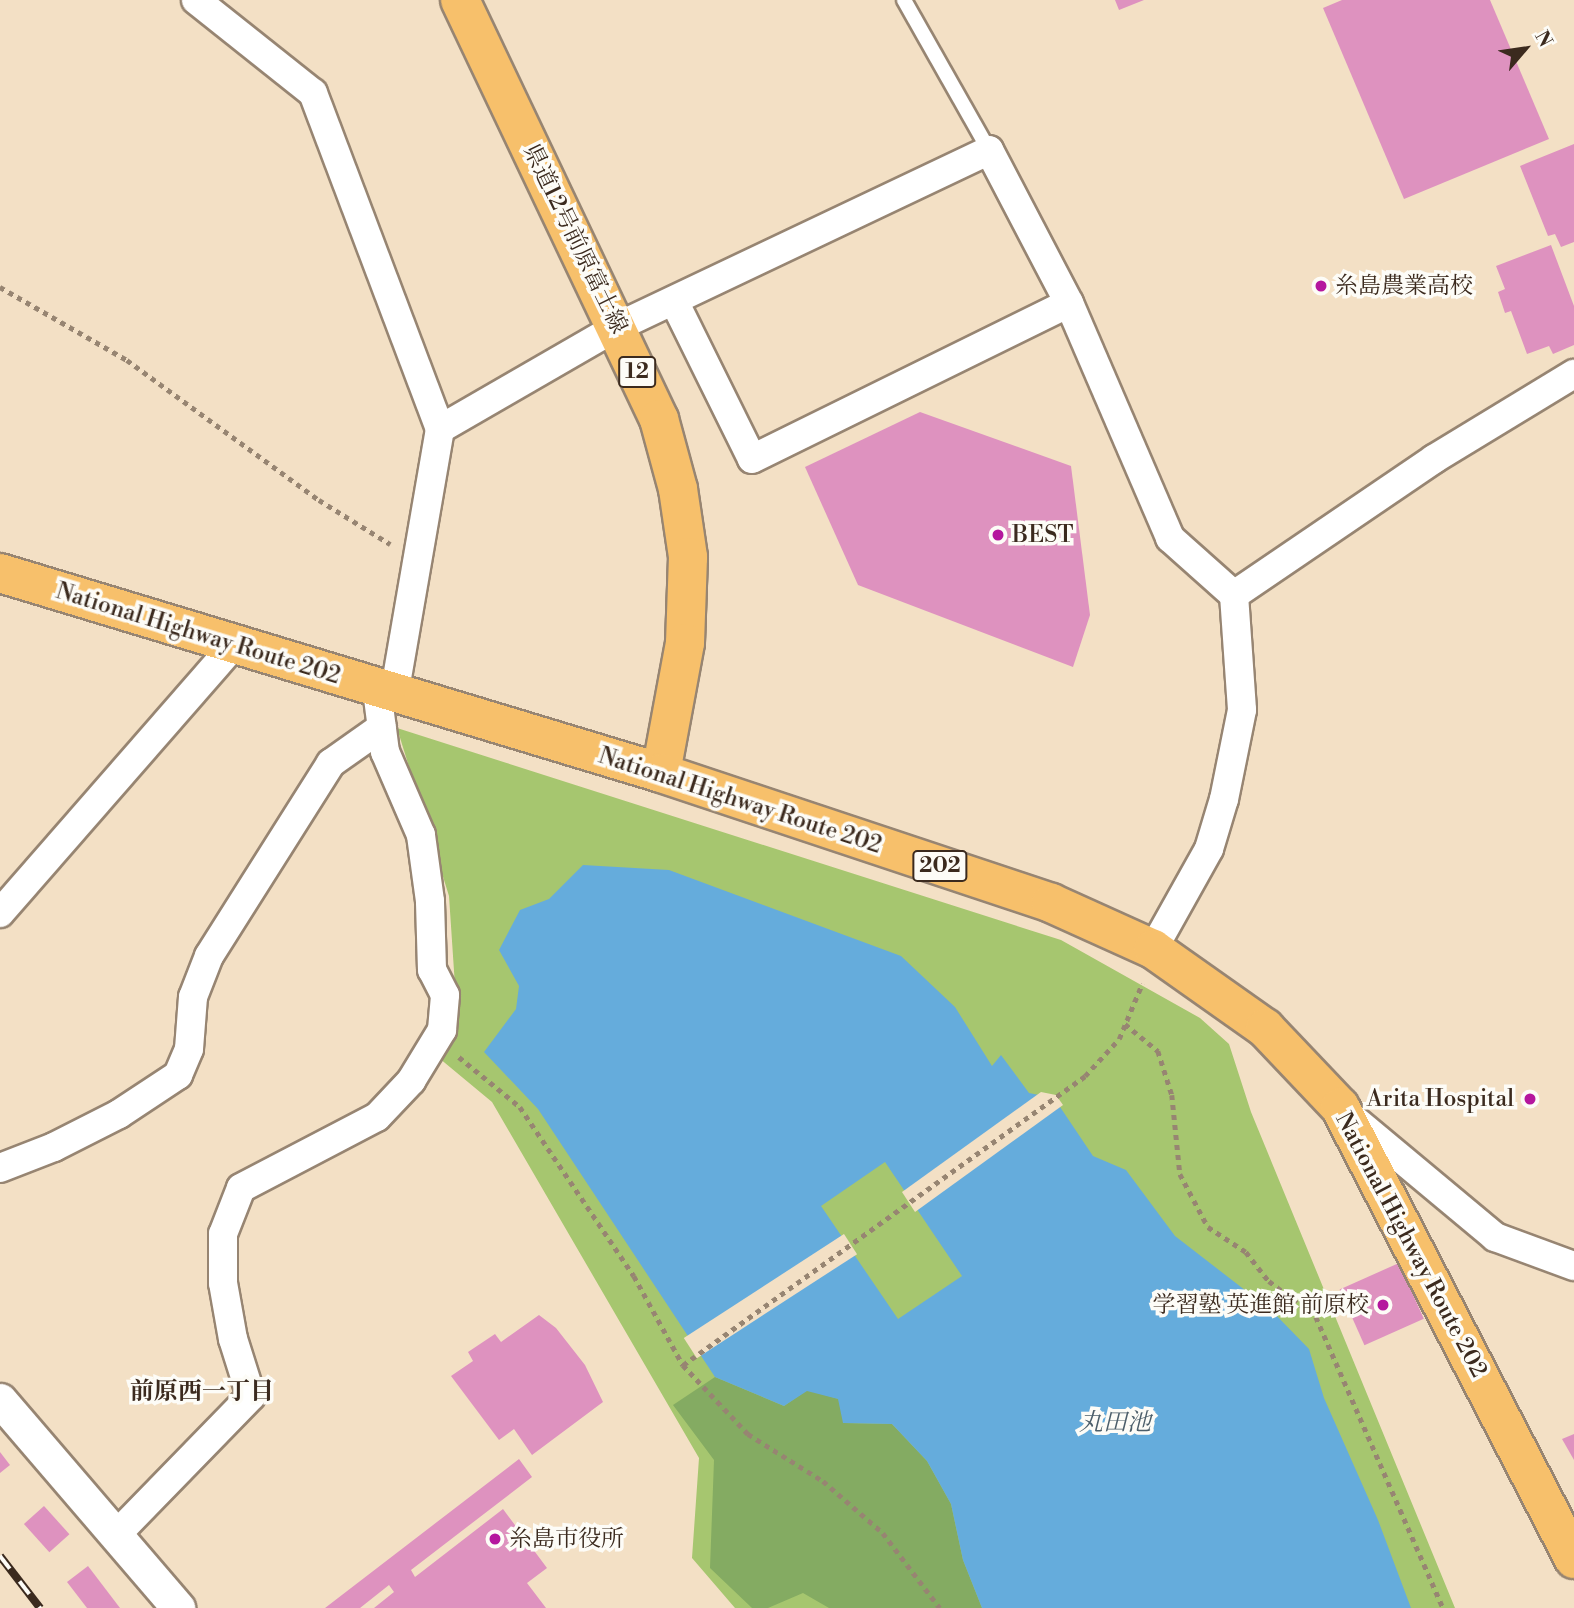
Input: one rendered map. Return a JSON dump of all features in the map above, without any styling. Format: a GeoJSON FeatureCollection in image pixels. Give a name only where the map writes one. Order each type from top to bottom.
{"type":"FeatureCollection","features":[{"type":"Feature","properties":{"kind":"main road","name":"県道12号前原富士線"},"geometry":{"type":"LineString","coordinates":[[460,0],[659,419],[678,489],[688,557],[685,643],[661,774]]}},
{"type":"Feature","properties":{"kind":"main road","name":"National Highway Route 202"},"geometry":{"type":"LineString","coordinates":[[0,573],[234,645],[384,704],[661,774],[1051,903],[1153,949],[1265,1028],[1340,1107],[1574,1559]]}},
{"type":"Feature","properties":{"kind":"street"},"geometry":{"type":"LineString","coordinates":[[116,1535],[251,1396],[233,1339],[223,1283],[223,1234],[241,1188],[377,1117],[411,1081],[438,1039],[445,995],[432,970],[430,901],[421,835],[385,751],[384,704],[418,562],[440,429],[313,93],[196,0]]}},
{"type":"Feature","properties":{"kind":"street"},"geometry":{"type":"LineString","coordinates":[[440,429],[617,327],[989,150],[1069,303],[1170,538],[1234,595],[1242,710],[1224,799],[1209,849],[1153,949]]}},
{"type":"Feature","properties":{"kind":"street"},"geometry":{"type":"LineString","coordinates":[[674,301],[752,459],[1069,303]]}},
{"type":"Feature","properties":{"kind":"street"},"geometry":{"type":"LineString","coordinates":[[1234,595],[1434,459],[1574,373]]}},
{"type":"Feature","properties":{"kind":"street"},"geometry":{"type":"LineString","coordinates":[[0,914],[234,645]]}},
{"type":"Feature","properties":{"kind":"street"},"geometry":{"type":"LineString","coordinates":[[0,1168],[97,1125],[178,1075],[189,1049],[193,997],[209,956],[331,763],[384,704]]}},
{"type":"Feature","properties":{"kind":"street"},"geometry":{"type":"LineString","coordinates":[[1340,1107],[1495,1237],[1574,1266]]}},
{"type":"Feature","properties":{"kind":"street"},"geometry":{"type":"LineString","coordinates":[[0,1400],[178,1608]]}},
{"type":"Feature","properties":{"kind":"lane"},"geometry":{"type":"LineString","coordinates":[[904,0],[989,150]]}},
{"type":"Feature","properties":{"kind":"path"},"geometry":{"type":"LineString","coordinates":[[0,287],[127,360],[319,500],[418,562]]}},
{"type":"Feature","properties":{"kind":"path"},"geometry":{"type":"LineString","coordinates":[[683,1365],[1068,1087],[1119,1039],[1153,949]]}},
{"type":"Feature","properties":{"kind":"path"},"geometry":{"type":"LineString","coordinates":[[1125,1024],[1158,1051],[1172,1095],[1180,1174],[1208,1227],[1247,1252],[1269,1281],[1316,1317],[1443,1608]]}},
{"type":"Feature","properties":{"kind":"path"},"geometry":{"type":"LineString","coordinates":[[438,1039],[520,1107],[634,1276],[683,1365],[748,1434],[822,1481],[883,1533],[940,1608]]}},
{"type":"Feature","properties":{"kind":"green space","name":"丸田池"},"geometry":{"type":"Polygon","coordinates":[[[397,728],[1061,940],[1200,1018],[1229,1044],[1251,1112],[1455,1608],[735,1608],[692,1558],[699,1458],[492,1102],[439,1058],[451,1042],[456,1001],[449,896],[397,728]]]}},
{"type":"Feature","properties":{"kind":"green space"},"geometry":{"type":"Polygon","coordinates":[[[715,1377],[784,1406],[807,1390],[839,1399],[844,1423],[892,1424],[927,1461],[951,1504],[963,1560],[982,1608],[829,1608],[803,1593],[768,1608],[752,1608],[710,1568],[714,1460],[673,1405],[715,1377]]]}},
{"type":"Feature","properties":{"kind":"water","name":"丸田池"},"geometry":{"type":"Polygon","coordinates":[[[583,865],[669,870],[901,956],[955,1007],[992,1066],[1001,1055],[1029,1093],[1054,1098],[1093,1156],[1126,1170],[1175,1236],[1272,1311],[1309,1349],[1324,1398],[1378,1520],[1411,1608],[982,1608],[963,1560],[951,1504],[927,1461],[892,1424],[843,1423],[838,1399],[807,1391],[784,1406],[715,1377],[538,1109],[484,1052],[516,1009],[519,986],[499,950],[520,910],[549,899],[583,865]],[[885,1162],[821,1206],[898,1319],[962,1276],[885,1162]]]}},
{"type":"Feature","properties":{"kind":"pier"},"geometry":{"type":"Polygon","coordinates":[[[1041,1092],[1056,1095],[1063,1105],[915,1212],[902,1192],[1041,1092]]]}},
{"type":"Feature","properties":{"kind":"pier"},"geometry":{"type":"Polygon","coordinates":[[[844,1234],[857,1254],[697,1358],[684,1338],[844,1234]]]}},
{"type":"Feature","properties":{"kind":"building"},"geometry":{"type":"Polygon","coordinates":[[[1115,0],[1144,0],[1119,10],[1115,0]]]}},
{"type":"Feature","properties":{"kind":"building"},"geometry":{"type":"Polygon","coordinates":[[[1342,0],[1490,0],[1549,139],[1404,199],[1323,8],[1342,0]]]}},
{"type":"Feature","properties":{"kind":"building"},"geometry":{"type":"Polygon","coordinates":[[[1574,144],[1574,242],[1561,247],[1555,234],[1548,236],[1520,166],[1574,144]]]}},
{"type":"Feature","properties":{"kind":"building"},"geometry":{"type":"Polygon","coordinates":[[[1551,245],[1574,306],[1574,345],[1553,354],[1549,346],[1527,354],[1511,311],[1505,313],[1498,292],[1505,289],[1496,266],[1551,245]]]}},
{"type":"Feature","properties":{"kind":"building"},"geometry":{"type":"Polygon","coordinates":[[[920,412],[1071,466],[1090,615],[1073,667],[858,585],[805,467],[920,412]]]}},
{"type":"Feature","properties":{"kind":"building","name":"学習塾 英進館 前原校"},"geometry":{"type":"Polygon","coordinates":[[[1399,1263],[1424,1319],[1364,1345],[1340,1289],[1399,1263]]]}},
{"type":"Feature","properties":{"kind":"building"},"geometry":{"type":"Polygon","coordinates":[[[539,1315],[556,1328],[585,1365],[603,1402],[532,1455],[514,1429],[499,1440],[451,1376],[473,1361],[468,1352],[495,1334],[501,1342],[539,1315]]]}},
{"type":"Feature","properties":{"kind":"building"},"geometry":{"type":"Polygon","coordinates":[[[1574,1434],[1574,1460],[1562,1439],[1574,1434]]]}},
{"type":"Feature","properties":{"kind":"building"},"geometry":{"type":"Polygon","coordinates":[[[0,1452],[10,1465],[0,1473],[0,1452]]]}},
{"type":"Feature","properties":{"kind":"building","name":"糸島市役所"},"geometry":{"type":"Polygon","coordinates":[[[519,1459],[532,1477],[411,1570],[415,1577],[503,1509],[547,1568],[527,1583],[546,1608],[374,1608],[394,1592],[389,1585],[360,1608],[325,1608],[519,1459]]]}},
{"type":"Feature","properties":{"kind":"building"},"geometry":{"type":"Polygon","coordinates":[[[44,1506],[69,1534],[49,1552],[24,1524],[44,1506]]]}},
{"type":"Feature","properties":{"kind":"building"},"geometry":{"type":"Polygon","coordinates":[[[88,1566],[120,1608],[87,1608],[67,1582],[88,1566]]]}},
{"type":"Feature","properties":{"kind":"railway"},"geometry":{"type":"LineString","coordinates":[[0,1556],[40,1608]]}},
{"type":"Feature","properties":{"kind":"place","name":"糸島農業高校"},"geometry":{"type":"Point","coordinates":[1321,286]}},
{"type":"Feature","properties":{"kind":"place","name":"BEST"},"geometry":{"type":"Point","coordinates":[998,535]}},
{"type":"Feature","properties":{"kind":"place","name":"Arita Hospital"},"geometry":{"type":"Point","coordinates":[1530,1099]}},
{"type":"Feature","properties":{"kind":"place","name":"学習塾 英進館 前原校"},"geometry":{"type":"Point","coordinates":[1383,1305]}},
{"type":"Feature","properties":{"kind":"place","name":"糸島市役所"},"geometry":{"type":"Point","coordinates":[495,1539]}},
{"type":"Feature","properties":{"kind":"district","name":"前原西一丁目"},"geometry":{"type":"Point","coordinates":[202,1393]}}]}
